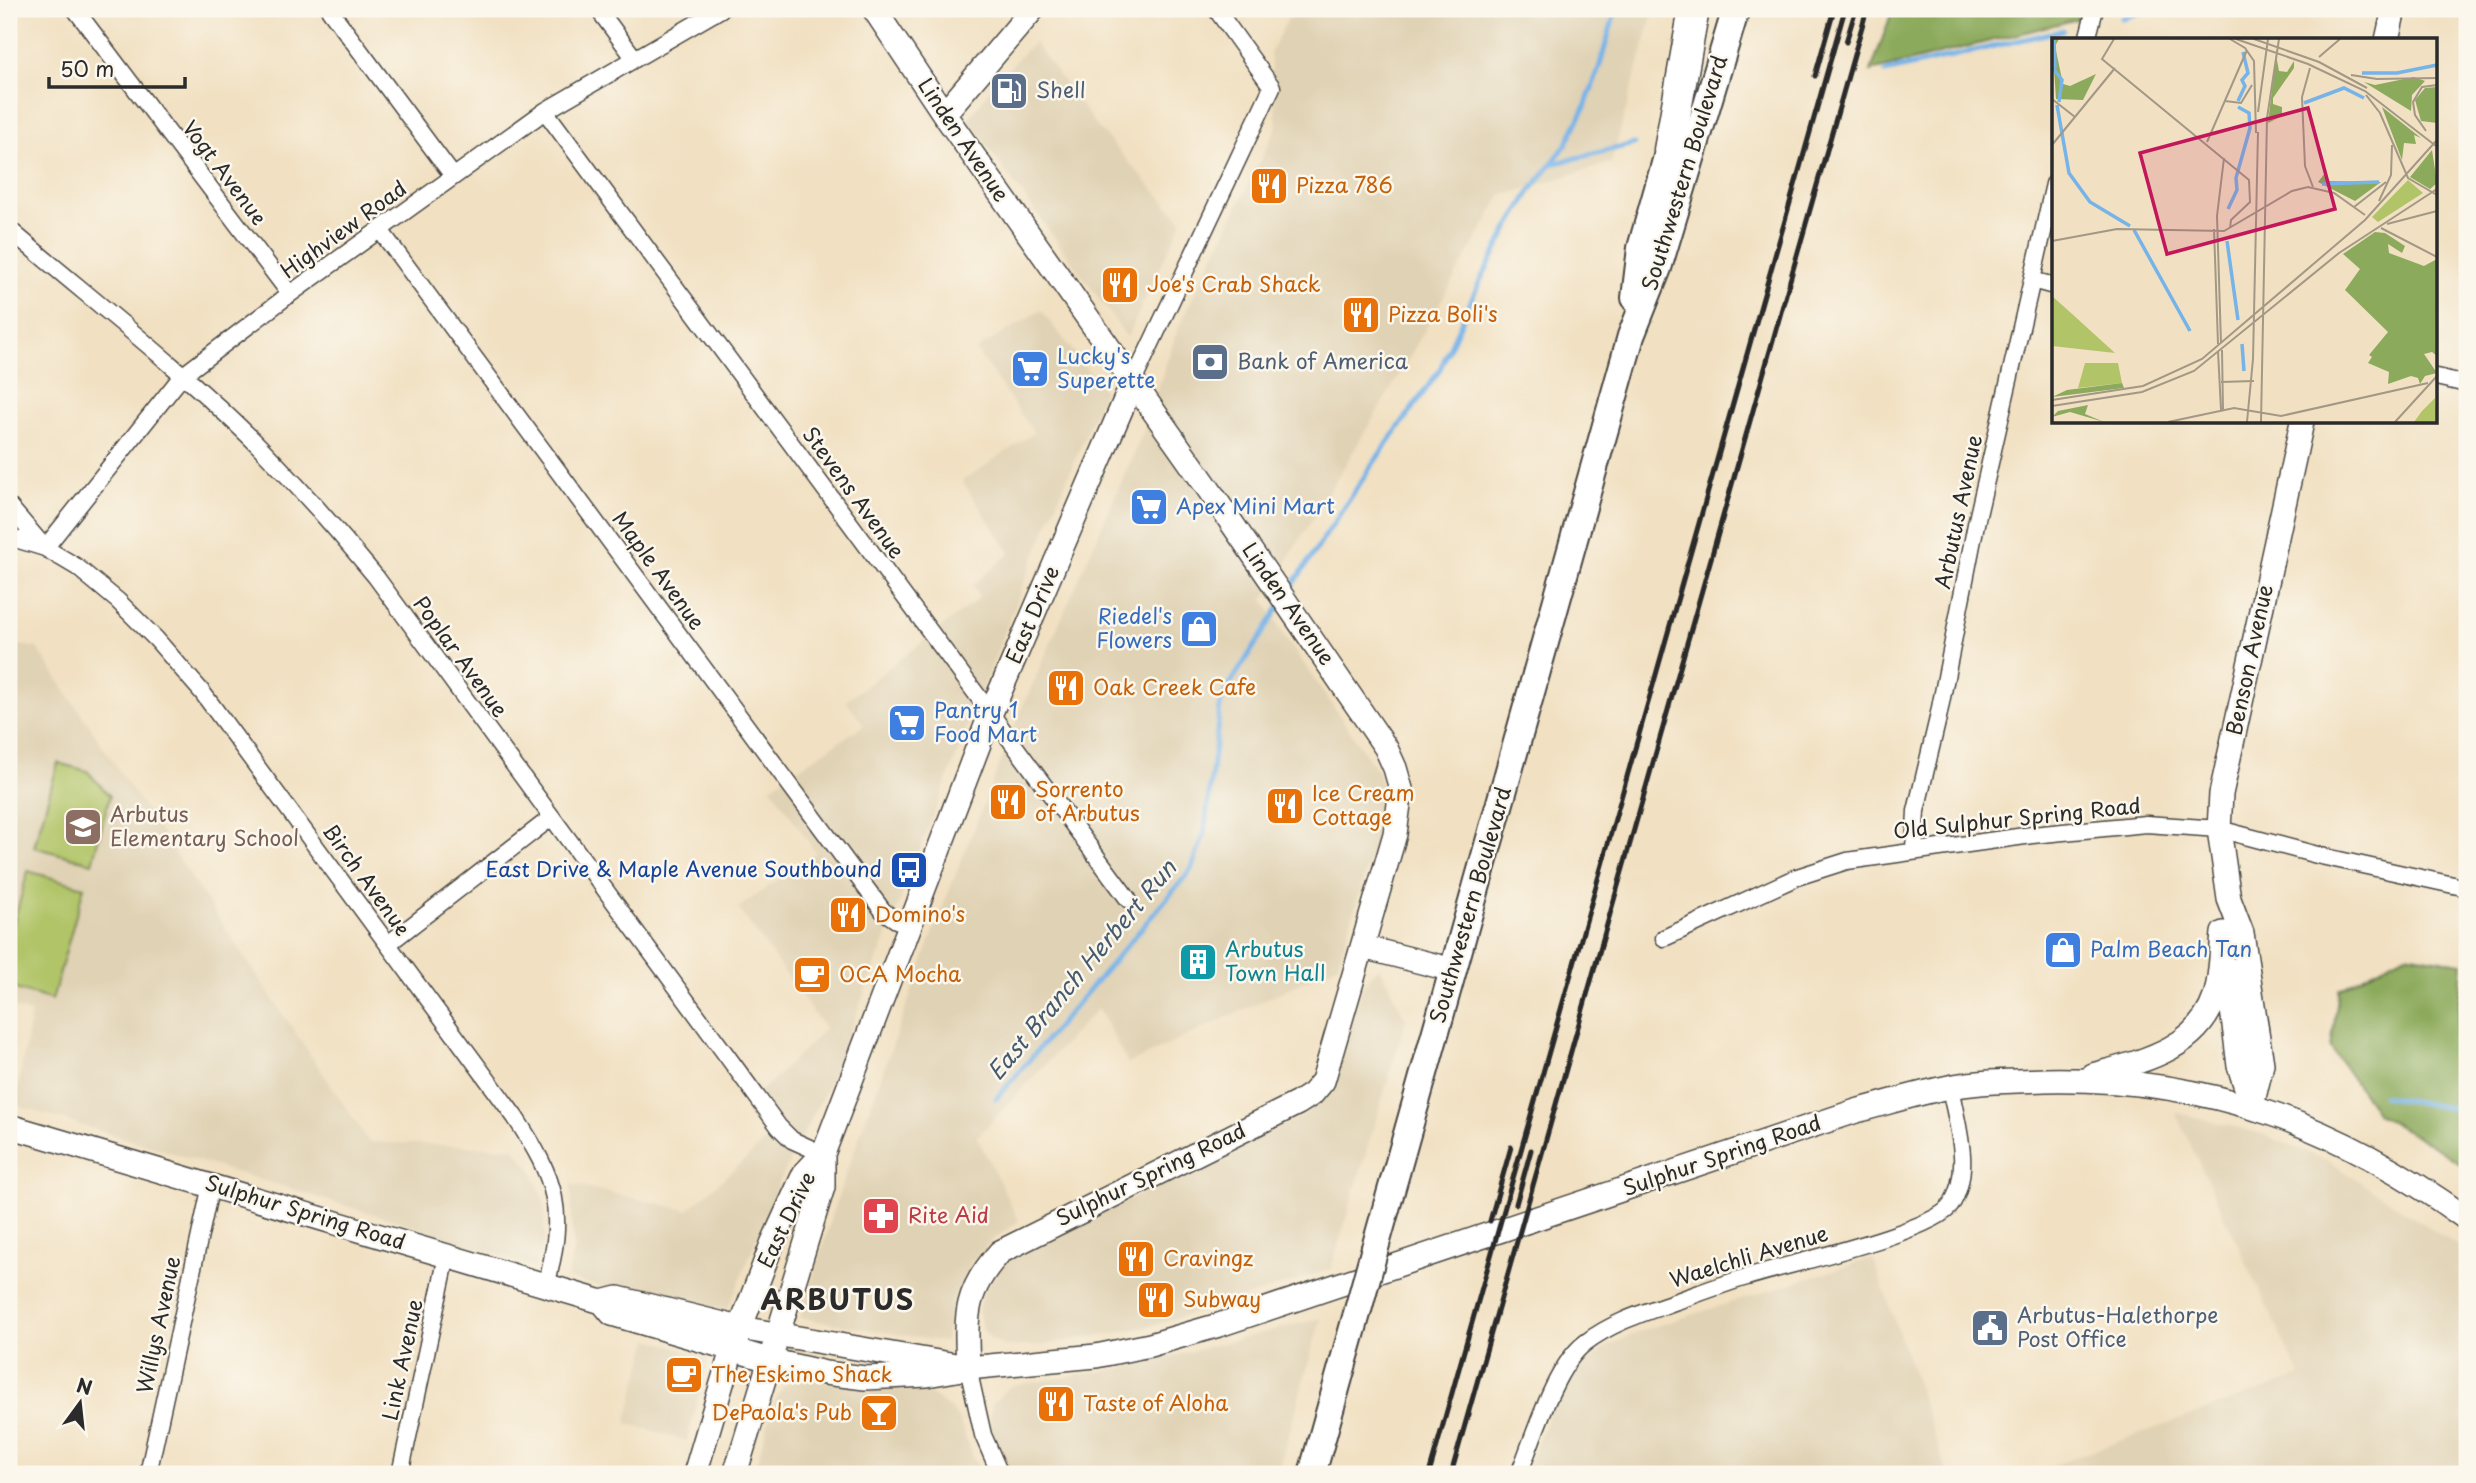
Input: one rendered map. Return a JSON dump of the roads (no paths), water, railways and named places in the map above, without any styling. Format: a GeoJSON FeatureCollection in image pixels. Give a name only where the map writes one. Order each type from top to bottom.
{"type":"FeatureCollection","features":[{"type":"Feature","properties":{"kind":"highway"},"geometry":{"type":"LineString","coordinates":[[1669,150],[1694,9]]}},
{"type":"Feature","properties":{"kind":"main road","name":"Southwestern Boulevard"},"geometry":{"type":"LineString","coordinates":[[1631,336],[1641,248],[1709,9]]}},
{"type":"Feature","properties":{"kind":"main road","name":"Southwestern Boulevard"},"geometry":{"type":"LineString","coordinates":[[1312,1474],[1631,336],[1658,268],[1736,9]]}},
{"type":"Feature","properties":{"kind":"street","name":"Vogt Avenue"},"geometry":{"type":"LineString","coordinates":[[75,9],[290,295]]}},
{"type":"Feature","properties":{"kind":"street"},"geometry":{"type":"LineString","coordinates":[[329,9],[453,176]]}},
{"type":"Feature","properties":{"kind":"street"},"geometry":{"type":"LineString","coordinates":[[598,9],[635,59]]}},
{"type":"Feature","properties":{"kind":"street","name":"Highview Road"},"geometry":{"type":"LineString","coordinates":[[45,548],[182,376],[545,111],[722,9]]}},
{"type":"Feature","properties":{"kind":"street","name":"Linden Avenue"},"geometry":{"type":"LineString","coordinates":[[874,9],[944,114],[1386,748],[1401,789],[1395,834],[1363,947]]}},
{"type":"Feature","properties":{"kind":"street"},"geometry":{"type":"LineString","coordinates":[[944,114],[1033,9]]}},
{"type":"Feature","properties":{"kind":"street","name":"East Drive"},"geometry":{"type":"LineString","coordinates":[[735,1474],[823,1187],[823,1154],[990,715],[1132,384],[1272,87],[1216,9]]}},
{"type":"Feature","properties":{"kind":"street"},"geometry":{"type":"LineString","coordinates":[[2088,38],[2095,9]]}},
{"type":"Feature","properties":{"kind":"street"},"geometry":{"type":"LineString","coordinates":[[2387,38],[2394,9]]}},
{"type":"Feature","properties":{"kind":"street","name":"Stevens Avenue"},"geometry":{"type":"LineString","coordinates":[[545,111],[1128,899]]}},
{"type":"Feature","properties":{"kind":"street","name":"Arbutus Avenue"},"geometry":{"type":"LineString","coordinates":[[1914,850],[1916,811],[1938,718],[1976,524],[2052,193]]}},
{"type":"Feature","properties":{"kind":"street","name":"Poplar Avenue"},"geometry":{"type":"LineString","coordinates":[[9,229],[182,376],[258,445],[326,518],[360,558],[779,1127],[792,1140],[823,1154]]}},
{"type":"Feature","properties":{"kind":"street","name":"Maple Avenue"},"geometry":{"type":"LineString","coordinates":[[380,230],[883,911],[896,920],[912,925]]}},
{"type":"Feature","properties":{"kind":"street"},"geometry":{"type":"LineString","coordinates":[[2032,280],[2052,285]]}},
{"type":"Feature","properties":{"kind":"street"},"geometry":{"type":"LineString","coordinates":[[2438,377],[2467,384]]}},
{"type":"Feature","properties":{"kind":"street","name":"Benson Avenue"},"geometry":{"type":"LineString","coordinates":[[2252,1106],[2262,1064],[2242,933],[2229,900],[2219,829],[2221,794],[2302,424]]}},
{"type":"Feature","properties":{"kind":"street"},"geometry":{"type":"LineString","coordinates":[[9,506],[45,548]]}},
{"type":"Feature","properties":{"kind":"street","name":"Birch Avenue"},"geometry":{"type":"LineString","coordinates":[[9,537],[45,548],[77,567],[118,601],[156,639],[202,692],[515,1117],[548,1173],[555,1198],[553,1259],[545,1286]]}},
{"type":"Feature","properties":{"kind":"street"},"geometry":{"type":"LineString","coordinates":[[388,944],[552,817]]}},
{"type":"Feature","properties":{"kind":"street","name":"Old Sulphur Spring Road"},"geometry":{"type":"LineString","coordinates":[[1664,938],[1827,866],[1914,850],[2146,824],[2219,829],[2321,856],[2467,888]]}},
{"type":"Feature","properties":{"kind":"street","name":"Benson Avenue"},"geometry":{"type":"LineString","coordinates":[[2229,900],[2223,933],[2239,1066],[2252,1106]]}},
{"type":"Feature","properties":{"kind":"street"},"geometry":{"type":"LineString","coordinates":[[2078,1080],[2153,1058],[2175,1047],[2189,1035],[2214,1000],[2223,933]]}},
{"type":"Feature","properties":{"kind":"street"},"geometry":{"type":"LineString","coordinates":[[1363,947],[1453,970]]}},
{"type":"Feature","properties":{"kind":"street","name":"Sulphur Spring Road"},"geometry":{"type":"LineString","coordinates":[[968,1368],[967,1310],[973,1289],[984,1270],[1000,1252],[1312,1094],[1323,1081],[1330,1062],[1363,947]]}},
{"type":"Feature","properties":{"kind":"street","name":"Sulphur Spring Road"},"geometry":{"type":"LineString","coordinates":[[602,1302],[612,1314],[732,1350],[825,1373],[864,1378],[927,1375],[968,1368],[1096,1356],[1150,1345],[1219,1325],[1856,1111],[1950,1087],[2011,1081],[2078,1080],[2156,1087],[2252,1106],[2328,1135],[2373,1157],[2422,1186],[2467,1219]]}},
{"type":"Feature","properties":{"kind":"street","name":"Waelchli Avenue"},"geometry":{"type":"LineString","coordinates":[[1519,1474],[1563,1368],[1584,1344],[1610,1327],[1745,1277],[1905,1232],[1943,1214],[1950,1207],[1959,1189],[1963,1164],[1950,1087]]}},
{"type":"Feature","properties":{"kind":"street","name":"Sulphur Spring Road"},"geometry":{"type":"LineString","coordinates":[[9,1126],[602,1302],[618,1298],[740,1328],[968,1368]]}},
{"type":"Feature","properties":{"kind":"street","name":"East Drive"},"geometry":{"type":"LineString","coordinates":[[695,1474],[732,1350],[772,1244],[804,1174],[823,1154]]}},
{"type":"Feature","properties":{"kind":"street","name":"Willys Avenue"},"geometry":{"type":"LineString","coordinates":[[148,1474],[211,1185]]}},
{"type":"Feature","properties":{"kind":"street","name":"Link Avenue"},"geometry":{"type":"LineString","coordinates":[[400,1474],[447,1256]]}},
{"type":"Feature","properties":{"kind":"street"},"geometry":{"type":"LineString","coordinates":[[968,1368],[983,1435],[1000,1474]]}},
{"type":"Feature","properties":{"kind":"waterway","name":"East Branch Herbert Run"},"geometry":{"type":"LineString","coordinates":[[1287,594],[1372,465],[1439,371],[1481,279],[1509,227],[1531,190],[1566,145],[1585,107],[1616,9]]}},
{"type":"Feature","properties":{"kind":"waterway"},"geometry":{"type":"LineString","coordinates":[[2122,18],[2153,9]]}},
{"type":"Feature","properties":{"kind":"waterway"},"geometry":{"type":"LineString","coordinates":[[1885,72],[2063,30]]}},
{"type":"Feature","properties":{"kind":"waterway"},"geometry":{"type":"LineString","coordinates":[[1552,164],[1634,144]]}},
{"type":"Feature","properties":{"kind":"waterway","name":"East Branch Herbert Run"},"geometry":{"type":"LineString","coordinates":[[996,1099],[1191,870],[1204,835],[1220,707],[1225,692],[1280,606]]}},
{"type":"Feature","properties":{"kind":"waterway"},"geometry":{"type":"LineString","coordinates":[[2383,1096],[2467,1111]]}},
{"type":"Feature","properties":{"kind":"railway"},"geometry":{"type":"LineString","coordinates":[[1815,76],[1834,9]]}},
{"type":"Feature","properties":{"kind":"railway"},"geometry":{"type":"LineString","coordinates":[[1429,1474],[1845,9]]}},
{"type":"Feature","properties":{"kind":"railway"},"geometry":{"type":"LineString","coordinates":[[1846,42],[1856,9]]}},
{"type":"Feature","properties":{"kind":"railway"},"geometry":{"type":"LineString","coordinates":[[1451,1474],[1867,9]]}},
{"type":"Feature","properties":{"kind":"railway"},"geometry":{"type":"LineString","coordinates":[[1490,1221],[1511,1147]]}},
{"type":"Feature","properties":{"kind":"railway"},"geometry":{"type":"LineString","coordinates":[[1516,1204],[1531,1150]]}},
{"type":"Feature","properties":{"kind":"place","name":"Shell"},"geometry":{"type":"Point","coordinates":[1009,91]}},
{"type":"Feature","properties":{"kind":"place","name":"Pizza 786"},"geometry":{"type":"Point","coordinates":[1269,186]}},
{"type":"Feature","properties":{"kind":"place","name":"Joe's Crab Shack"},"geometry":{"type":"Point","coordinates":[1120,285]}},
{"type":"Feature","properties":{"kind":"place","name":"Pizza Boli's"},"geometry":{"type":"Point","coordinates":[1361,315]}},
{"type":"Feature","properties":{"kind":"place","name":"Bank of America"},"geometry":{"type":"Point","coordinates":[1210,362]}},
{"type":"Feature","properties":{"kind":"place","name":"Lucky's Superette"},"geometry":{"type":"Point","coordinates":[1030,369]}},
{"type":"Feature","properties":{"kind":"place","name":"Apex Mini Mart"},"geometry":{"type":"Point","coordinates":[1149,507]}},
{"type":"Feature","properties":{"kind":"place","name":"Riedel's Flowers"},"geometry":{"type":"Point","coordinates":[1199,629]}},
{"type":"Feature","properties":{"kind":"place","name":"Oak Creek Cafe"},"geometry":{"type":"Point","coordinates":[1066,688]}},
{"type":"Feature","properties":{"kind":"place","name":"Pantry 1 Food Mart"},"geometry":{"type":"Point","coordinates":[907,723]}},
{"type":"Feature","properties":{"kind":"place","name":"Sorrento of Arbutus"},"geometry":{"type":"Point","coordinates":[1008,802]}},
{"type":"Feature","properties":{"kind":"place","name":"Ice Cream Cottage"},"geometry":{"type":"Point","coordinates":[1285,806]}},
{"type":"Feature","properties":{"kind":"place","name":"Arbutus Elementary School"},"geometry":{"type":"Point","coordinates":[83,827]}},
{"type":"Feature","properties":{"kind":"place","name":"East Drive & Maple Avenue Southbound"},"geometry":{"type":"Point","coordinates":[909,870]}},
{"type":"Feature","properties":{"kind":"place","name":"Domino's"},"geometry":{"type":"Point","coordinates":[848,915]}},
{"type":"Feature","properties":{"kind":"place","name":"Palm Beach Tan"},"geometry":{"type":"Point","coordinates":[2063,950]}},
{"type":"Feature","properties":{"kind":"place","name":"Arbutus Town Hall"},"geometry":{"type":"Point","coordinates":[1198,962]}},
{"type":"Feature","properties":{"kind":"place","name":"OCA Mocha"},"geometry":{"type":"Point","coordinates":[812,975]}},
{"type":"Feature","properties":{"kind":"place","name":"Rite Aid"},"geometry":{"type":"Point","coordinates":[881,1216]}},
{"type":"Feature","properties":{"kind":"place","name":"Cravingz"},"geometry":{"type":"Point","coordinates":[1136,1259]}},
{"type":"Feature","properties":{"kind":"place","name":"Subway"},"geometry":{"type":"Point","coordinates":[1156,1300]}},
{"type":"Feature","properties":{"kind":"place","name":"Arbutus-Halethorpe Post Office"},"geometry":{"type":"Point","coordinates":[1990,1328]}},
{"type":"Feature","properties":{"kind":"place","name":"The Eskimo Shack"},"geometry":{"type":"Point","coordinates":[684,1375]}},
{"type":"Feature","properties":{"kind":"place","name":"Taste of Aloha"},"geometry":{"type":"Point","coordinates":[1056,1404]}},
{"type":"Feature","properties":{"kind":"place","name":"DePaola's Pub"},"geometry":{"type":"Point","coordinates":[879,1413]}},
{"type":"Feature","properties":{"kind":"district","name":"ARBUTUS"},"geometry":{"type":"Point","coordinates":[838,1300]}}]}
